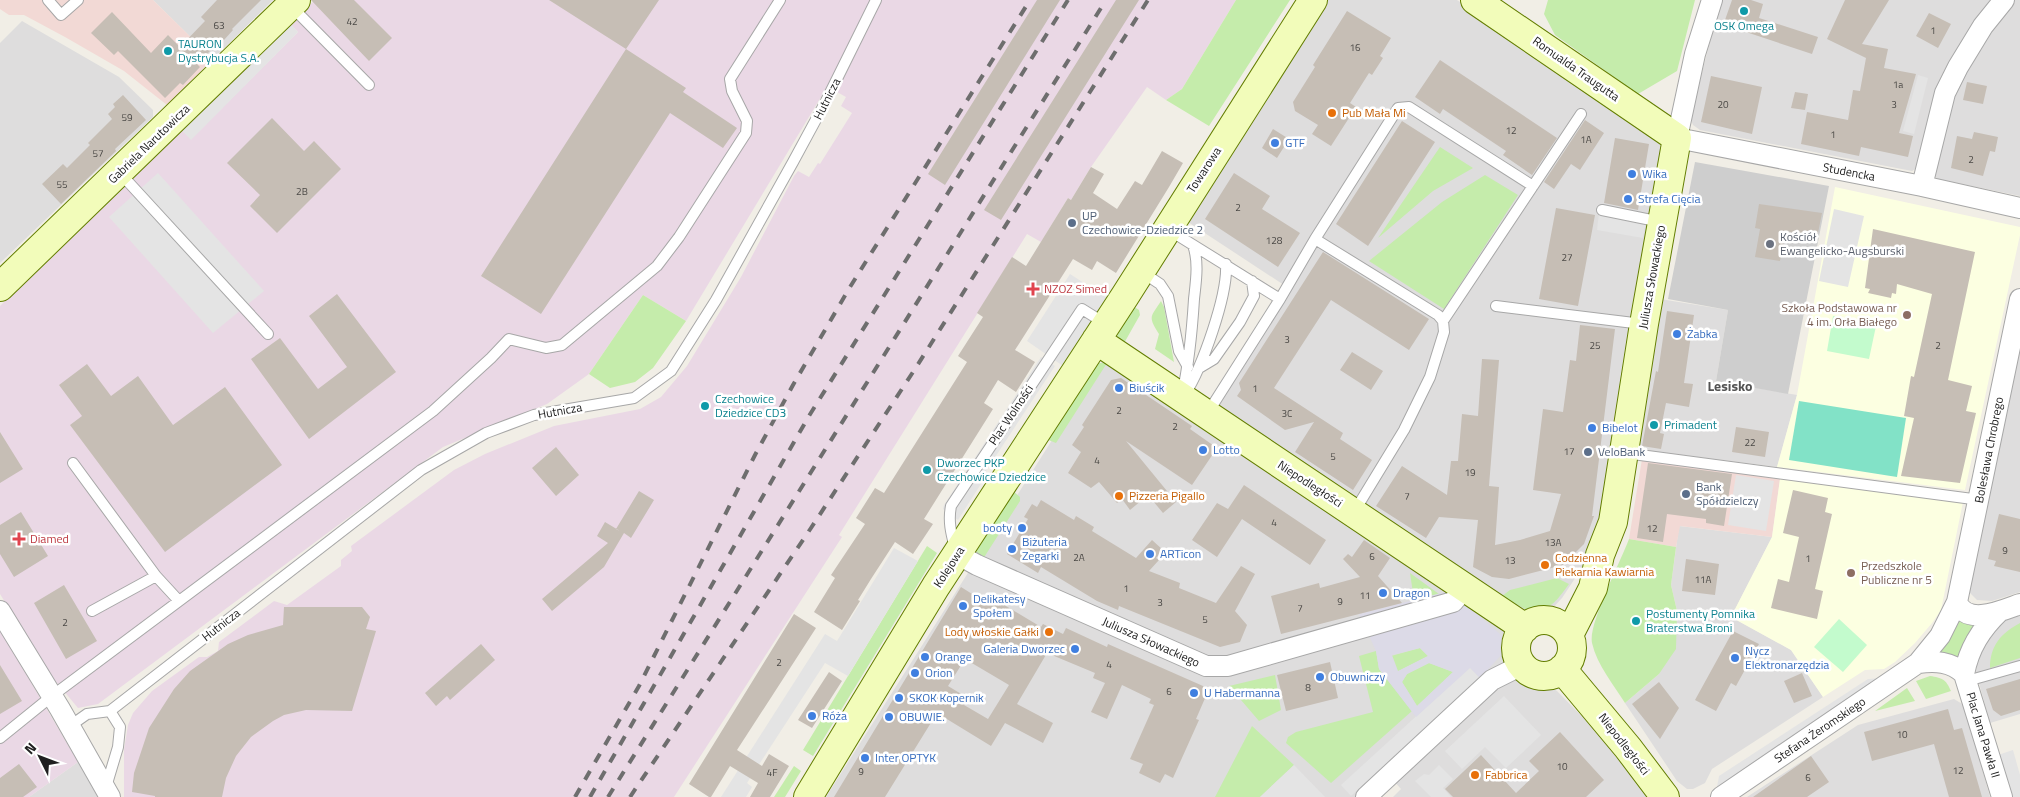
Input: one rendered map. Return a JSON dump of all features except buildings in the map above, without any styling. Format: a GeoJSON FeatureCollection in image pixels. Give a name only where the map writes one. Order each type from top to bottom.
{"type":"FeatureCollection","features":[{"type":"Feature","properties":{"kind":"street","name":"Towarowa"},"geometry":{"type":"LineString","coordinates":[[1101,332],[1313,0]]}},
{"type":"Feature","properties":{"kind":"street","name":"Juliusza Słowackiego"},"geometry":{"type":"LineString","coordinates":[[1548,628],[1592,588],[1600,555],[1613,522],[1644,324],[1677,138],[1695,54],[1712,0]]}},
{"type":"Feature","properties":{"kind":"street"},"geometry":{"type":"LineString","coordinates":[[1922,186],[1946,93],[1958,67],[1983,26],[2004,0]]}},
{"type":"Feature","properties":{"kind":"street","name":"Gabriela Narutowicza"},"geometry":{"type":"LineString","coordinates":[[0,287],[294,3]]}},
{"type":"Feature","properties":{"kind":"street","name":"Romualda Traugutta"},"geometry":{"type":"LineString","coordinates":[[1486,3],[1677,138]]}},
{"type":"Feature","properties":{"kind":"street","name":"Studencka"},"geometry":{"type":"LineString","coordinates":[[1677,138],[1922,186],[2020,208]]}},
{"type":"Feature","properties":{"kind":"street","name":"Bolesława Chrobrego"},"geometry":{"type":"LineString","coordinates":[[1918,663],[1940,636],[1957,602],[1980,500],[2020,299]]}},
{"type":"Feature","properties":{"kind":"street","name":"Niepodległości"},"geometry":{"type":"LineString","coordinates":[[1101,332],[1181,399],[1354,513],[1464,589],[1548,628]]}},
{"type":"Feature","properties":{"kind":"street","name":"Kolejowa"},"geometry":{"type":"LineString","coordinates":[[808,797],[957,554],[1101,332]]}},
{"type":"Feature","properties":{"kind":"street","name":"Juliusza Słowackiego"},"geometry":{"type":"LineString","coordinates":[[957,554],[977,565],[1206,666],[1228,666],[1453,602],[1464,589]]}},
{"type":"Feature","properties":{"kind":"street"},"geometry":{"type":"LineString","coordinates":[[1957,602],[1959,607],[1970,614],[1976,615],[2000,611],[2020,604]]}},
{"type":"Feature","properties":{"kind":"street"},"geometry":{"type":"LineString","coordinates":[[0,611],[70,726],[108,793]]}},
{"type":"Feature","properties":{"kind":"street"},"geometry":{"type":"LineString","coordinates":[[1965,678],[1969,654],[1980,632],[2000,611]]}},
{"type":"Feature","properties":{"kind":"street"},"geometry":{"type":"LineString","coordinates":[[1548,628],[1572,646],[1571,654],[1562,669],[1554,674],[1545,676],[1528,671],[1522,665],[1518,658],[1517,642],[1548,628]]}},
{"type":"Feature","properties":{"kind":"street"},"geometry":{"type":"LineString","coordinates":[[1918,663],[1946,663],[1959,669],[1965,678]]}},
{"type":"Feature","properties":{"kind":"street","name":"Stefana Żeromskiego"},"geometry":{"type":"LineString","coordinates":[[1721,797],[1918,663]]}},
{"type":"Feature","properties":{"kind":"street"},"geometry":{"type":"LineString","coordinates":[[1366,797],[1492,680],[1522,665]]}},
{"type":"Feature","properties":{"kind":"street","name":"Niepodległości"},"geometry":{"type":"LineString","coordinates":[[1562,669],[1628,748],[1665,797]]}},
{"type":"Feature","properties":{"kind":"street","name":"Plac Jana Pawła II"},"geometry":{"type":"LineString","coordinates":[[1965,678],[2002,797]]}},
{"type":"Feature","properties":{"kind":"lane"},"geometry":{"type":"LineString","coordinates":[[48,0],[61,16],[78,0]]}},
{"type":"Feature","properties":{"kind":"lane"},"geometry":{"type":"LineString","coordinates":[[0,738],[52,696],[433,411],[509,339],[546,348],[562,345],[657,266],[680,237],[746,133],[748,121],[732,91],[730,79],[780,0]]}},
{"type":"Feature","properties":{"kind":"lane","name":"Hutnicza"},"geometry":{"type":"LineString","coordinates":[[70,726],[87,714],[110,711],[421,470],[486,433],[534,415],[634,398],[671,371],[716,300],[783,180],[826,101],[876,0]]}},
{"type":"Feature","properties":{"kind":"lane"},"geometry":{"type":"LineString","coordinates":[[294,3],[369,85]]}},
{"type":"Feature","properties":{"kind":"lane"},"geometry":{"type":"LineString","coordinates":[[1206,415],[1398,108],[1409,107],[1533,186]]}},
{"type":"Feature","properties":{"kind":"lane"},"geometry":{"type":"LineString","coordinates":[[1442,322],[1581,114]]}},
{"type":"Feature","properties":{"kind":"lane"},"geometry":{"type":"LineString","coordinates":[[119,172],[268,334]]}},
{"type":"Feature","properties":{"kind":"lane"},"geometry":{"type":"LineString","coordinates":[[1602,210],[1662,222]]}},
{"type":"Feature","properties":{"kind":"lane"},"geometry":{"type":"LineString","coordinates":[[1167,229],[1280,299]]}},
{"type":"Feature","properties":{"kind":"lane"},"geometry":{"type":"LineString","coordinates":[[1315,239],[1438,315],[1444,332],[1430,377],[1404,430],[1354,513]]}},
{"type":"Feature","properties":{"kind":"lane"},"geometry":{"type":"LineString","coordinates":[[1181,399],[1192,384],[1197,271],[1194,245]]}},
{"type":"Feature","properties":{"kind":"lane"},"geometry":{"type":"LineString","coordinates":[[1193,368],[1226,284],[1226,264]]}},
{"type":"Feature","properties":{"kind":"lane"},"geometry":{"type":"LineString","coordinates":[[1141,271],[1165,289],[1179,350],[1193,368]]}},
{"type":"Feature","properties":{"kind":"lane"},"geometry":{"type":"LineString","coordinates":[[1193,368],[1208,364],[1217,355],[1247,310],[1254,296],[1252,281]]}},
{"type":"Feature","properties":{"kind":"lane"},"geometry":{"type":"LineString","coordinates":[[1496,306],[1644,324]]}},
{"type":"Feature","properties":{"kind":"lane"},"geometry":{"type":"LineString","coordinates":[[1624,453],[1980,500]]}},
{"type":"Feature","properties":{"kind":"lane"},"geometry":{"type":"LineString","coordinates":[[73,463],[156,576],[179,601]]}},
{"type":"Feature","properties":{"kind":"lane"},"geometry":{"type":"LineString","coordinates":[[92,611],[156,576]]}},
{"type":"Feature","properties":{"kind":"lane"},"geometry":{"type":"LineString","coordinates":[[1965,678],[2020,666]]}},
{"type":"Feature","properties":{"kind":"lane"},"geometry":{"type":"LineString","coordinates":[[108,793],[118,747],[120,727],[110,711]]}},
{"type":"Feature","properties":{"kind":"shaded area"},"geometry":{"type":"Polygon","coordinates":[[[0,0],[153,0],[213,59],[167,105],[124,71],[65,37],[24,15],[9,15],[0,9],[0,0]]]}},
{"type":"Feature","properties":{"kind":"shaded area"},"geometry":{"type":"Polygon","coordinates":[[[153,0],[273,0],[213,59],[153,0]]]}},
{"type":"Feature","properties":{"kind":"shaded area"},"geometry":{"type":"Polygon","coordinates":[[[315,0],[871,0],[827,87],[686,321],[643,295],[589,374],[547,404],[443,447],[98,704],[78,708],[48,672],[0,594],[0,306],[182,130],[191,139],[298,32],[290,24],[315,0]]]}},
{"type":"Feature","properties":{"kind":"shaded area"},"geometry":{"type":"Polygon","coordinates":[[[882,0],[1236,0],[1182,89],[1166,100],[1147,87],[1091,167],[1071,200],[1068,198],[1041,242],[1027,234],[839,535],[842,537],[674,797],[124,797],[124,750],[128,725],[133,713],[152,691],[199,657],[207,657],[218,651],[219,642],[274,601],[287,605],[341,566],[341,560],[352,551],[351,546],[454,470],[485,454],[554,426],[640,409],[661,397],[687,366],[741,277],[794,176],[798,171],[809,177],[818,163],[820,164],[852,113],[841,106],[846,97],[837,92],[882,0]]]}},
{"type":"Feature","properties":{"kind":"shaded area"},"geometry":{"type":"Polygon","coordinates":[[[1327,0],[1457,0],[1630,114],[1663,143],[1595,548],[1562,598],[1550,611],[1531,616],[1359,504],[1218,405],[1290,289],[1188,222],[1327,0]]]}},
{"type":"Feature","properties":{"kind":"shaded area"},"geometry":{"type":"Polygon","coordinates":[[[1721,0],[1993,0],[1917,168],[1912,171],[1700,130],[1693,125],[1690,118],[1721,0]]]}},
{"type":"Feature","properties":{"kind":"shaded area"},"geometry":{"type":"Polygon","coordinates":[[[2015,0],[2020,0],[2020,196],[1938,179],[1934,176],[1954,94],[1992,24],[2015,0]]]}},
{"type":"Feature","properties":{"kind":"shaded area"},"geometry":{"type":"Polygon","coordinates":[[[285,18],[298,32],[191,140],[177,125],[285,18]]]}},
{"type":"Feature","properties":{"kind":"shaded area"},"geometry":{"type":"Polygon","coordinates":[[[22,21],[119,77],[153,110],[153,117],[0,263],[0,43],[22,21]]]}},
{"type":"Feature","properties":{"kind":"shaded area"},"geometry":{"type":"Polygon","coordinates":[[[1918,75],[1928,78],[1914,134],[1903,131],[1918,75]]]}},
{"type":"Feature","properties":{"kind":"shaded area"},"geometry":{"type":"Polygon","coordinates":[[[1695,162],[1829,186],[1788,394],[1716,381],[1728,310],[1668,299],[1695,162]]]}},
{"type":"Feature","properties":{"kind":"shaded area"},"geometry":{"type":"Polygon","coordinates":[[[158,173],[264,291],[213,333],[109,217],[158,173]]]}},
{"type":"Feature","properties":{"kind":"shaded area","name":"Szkoła Podstawowa nr 4 im. Orła Białego"},"geometry":{"type":"Polygon","coordinates":[[[1835,187],[2020,227],[2020,235],[1965,490],[1777,467],[1797,395],[1835,187]]]}},
{"type":"Feature","properties":{"kind":"shaded area"},"geometry":{"type":"Polygon","coordinates":[[[1834,209],[1864,216],[1848,287],[1819,281],[1834,209]]]}},
{"type":"Feature","properties":{"kind":"shaded area"},"geometry":{"type":"Polygon","coordinates":[[[1599,213],[1646,221],[1643,238],[1597,230],[1599,213]]]}},
{"type":"Feature","properties":{"kind":"shaded area"},"geometry":{"type":"Polygon","coordinates":[[[1070,274],[1107,298],[1063,366],[1027,341],[1070,274]]]}},
{"type":"Feature","properties":{"kind":"shaded area"},"geometry":{"type":"Polygon","coordinates":[[[1654,298],[1728,310],[1716,381],[1797,395],[1777,467],[1633,449],[1654,298]]]}},
{"type":"Feature","properties":{"kind":"shaded area"},"geometry":{"type":"Polygon","coordinates":[[[1627,334],[1637,335],[1612,494],[1602,493],[1627,334]]]}},
{"type":"Feature","properties":{"kind":"shaded area"},"geometry":{"type":"Polygon","coordinates":[[[2020,334],[2020,592],[1992,601],[1977,600],[1969,592],[1968,585],[2020,334]]]}},
{"type":"Feature","properties":{"kind":"shaded area"},"geometry":{"type":"Polygon","coordinates":[[[1106,355],[1498,623],[1510,639],[1508,660],[1360,797],[826,797],[1106,355]]]}},
{"type":"Feature","properties":{"kind":"shaded area"},"geometry":{"type":"Polygon","coordinates":[[[1041,357],[1055,366],[984,474],[986,476],[958,520],[943,509],[944,505],[1041,357]]]}},
{"type":"Feature","properties":{"kind":"shaded area"},"geometry":{"type":"Polygon","coordinates":[[[1642,459],[1780,479],[1772,537],[1680,526],[1676,547],[1629,539],[1642,459]]]}},
{"type":"Feature","properties":{"kind":"shaded area"},"geometry":{"type":"Polygon","coordinates":[[[1736,475],[1774,481],[1766,531],[1728,525],[1736,475]]]}},
{"type":"Feature","properties":{"kind":"shaded area","name":"Przedszkole Publiczne nr 5"},"geometry":{"type":"Polygon","coordinates":[[[1780,479],[1963,502],[1941,610],[1932,623],[1895,662],[1884,669],[1865,670],[1823,697],[1791,650],[1731,617],[1772,537],[1780,479]]]}},
{"type":"Feature","properties":{"kind":"shaded area"},"geometry":{"type":"Polygon","coordinates":[[[1679,526],[1772,537],[1731,617],[1791,650],[1823,697],[1712,769],[1705,783],[1693,789],[1687,789],[1677,781],[1625,703],[1659,674],[1677,611],[1671,585],[1679,526]]]}},
{"type":"Feature","properties":{"kind":"shaded area"},"geometry":{"type":"Polygon","coordinates":[[[894,548],[918,561],[848,676],[825,663],[747,783],[752,787],[746,797],[721,797],[825,634],[837,641],[894,548]]]}},
{"type":"Feature","properties":{"kind":"shaded area"},"geometry":{"type":"Polygon","coordinates":[[[1449,591],[1499,633],[1505,642],[1505,651],[1480,678],[1470,668],[1416,717],[1379,669],[1376,651],[1359,614],[1449,591]],[[1420,648],[1392,655],[1398,671],[1428,656],[1420,648]],[[1429,663],[1407,674],[1402,682],[1417,706],[1453,672],[1429,663]]]}},
{"type":"Feature","properties":{"kind":"shaded area"},"geometry":{"type":"Polygon","coordinates":[[[2020,612],[2020,714],[1990,723],[1976,672],[1977,655],[1985,639],[2002,621],[2020,612]]]}},
{"type":"Feature","properties":{"kind":"shaded area"},"geometry":{"type":"Polygon","coordinates":[[[0,630],[78,762],[29,797],[0,797],[0,630]]]}},
{"type":"Feature","properties":{"kind":"shaded area"},"geometry":{"type":"Polygon","coordinates":[[[1470,667],[1480,678],[1351,796],[1341,785],[1470,667]]]}},
{"type":"Feature","properties":{"kind":"shaded area"},"geometry":{"type":"Polygon","coordinates":[[[1518,677],[1540,681],[1557,691],[1616,751],[1652,797],[1393,797],[1401,789],[1394,781],[1502,683],[1518,677]]]}},
{"type":"Feature","properties":{"kind":"shaded area"},"geometry":{"type":"Polygon","coordinates":[[[1883,678],[1717,787],[1719,776],[1868,679],[1883,678]]]}},
{"type":"Feature","properties":{"kind":"shaded area"},"geometry":{"type":"Polygon","coordinates":[[[1504,696],[1541,735],[1506,768],[1485,747],[1462,769],[1445,751],[1504,696]]]}},
{"type":"Feature","properties":{"kind":"shaded area"},"geometry":{"type":"Polygon","coordinates":[[[1954,699],[1964,705],[1990,797],[1747,797],[1858,725],[1954,699]]]}},
{"type":"Feature","properties":{"kind":"shaded area"},"geometry":{"type":"Polygon","coordinates":[[[2013,750],[2020,775],[2020,797],[2010,797],[1998,755],[2013,750]]]}},
{"type":"Feature","properties":{"kind":"shaded area"},"geometry":{"type":"Polygon","coordinates":[[[78,762],[98,797],[29,797],[78,762]]]}},
{"type":"Feature","properties":{"kind":"shaded area"},"geometry":{"type":"Polygon","coordinates":[[[1294,765],[1325,797],[1260,797],[1294,765]]]}},
{"type":"Feature","properties":{"kind":"shaded area"},"geometry":{"type":"Polygon","coordinates":[[[1439,765],[1453,779],[1443,788],[1451,797],[1431,797],[1415,781],[1424,774],[1429,775],[1439,765]]]}},
{"type":"Feature","properties":{"kind":"green space"},"geometry":{"type":"Polygon","coordinates":[[[1236,0],[1290,0],[1209,126],[1166,100],[1182,89],[1236,0]]]}},
{"type":"Feature","properties":{"kind":"green space"},"geometry":{"type":"Polygon","coordinates":[[[1548,0],[1695,0],[1677,71],[1638,94],[1555,35],[1544,14],[1548,0]]]}},
{"type":"Feature","properties":{"kind":"green space"},"geometry":{"type":"Polygon","coordinates":[[[1440,147],[1473,168],[1433,191],[1378,238],[1440,147]]]}},
{"type":"Feature","properties":{"kind":"green space"},"geometry":{"type":"Polygon","coordinates":[[[1485,175],[1518,195],[1444,309],[1369,261],[1442,202],[1485,175]]]}},
{"type":"Feature","properties":{"kind":"green space"},"geometry":{"type":"Polygon","coordinates":[[[643,295],[686,321],[653,368],[635,382],[610,388],[589,374],[643,295]]]}},
{"type":"Feature","properties":{"kind":"green space"},"geometry":{"type":"Polygon","coordinates":[[[1161,301],[1164,307],[1174,362],[1155,349],[1159,334],[1153,324],[1152,317],[1161,301]]]}},
{"type":"Feature","properties":{"kind":"green space"},"geometry":{"type":"Polygon","coordinates":[[[1133,306],[1139,310],[1140,315],[1123,345],[1117,335],[1117,331],[1133,306]]]}},
{"type":"Feature","properties":{"kind":"green space"},"geometry":{"type":"Polygon","coordinates":[[[1833,316],[1876,326],[1869,359],[1827,351],[1833,316]]]}},
{"type":"Feature","properties":{"kind":"green space"},"geometry":{"type":"Polygon","coordinates":[[[1099,363],[1107,363],[1056,443],[1046,439],[1093,366],[1099,363]]]}},
{"type":"Feature","properties":{"kind":"green space"},"geometry":{"type":"Polygon","coordinates":[[[1799,401],[1906,418],[1897,477],[1789,460],[1799,401]]]}},
{"type":"Feature","properties":{"kind":"green space"},"geometry":{"type":"Polygon","coordinates":[[[1013,491],[1020,497],[1020,501],[983,559],[977,554],[975,545],[1013,491]]]}},
{"type":"Feature","properties":{"kind":"green space"},"geometry":{"type":"Polygon","coordinates":[[[1629,539],[1676,547],[1671,585],[1677,611],[1676,649],[1659,674],[1625,703],[1594,651],[1592,634],[1600,608],[1629,539]]]}},
{"type":"Feature","properties":{"kind":"green space"},"geometry":{"type":"Polygon","coordinates":[[[927,546],[937,553],[813,756],[803,750],[927,546]]]}},
{"type":"Feature","properties":{"kind":"green space"},"geometry":{"type":"Polygon","coordinates":[[[1410,573],[1439,594],[1414,600],[1410,573]]]}},
{"type":"Feature","properties":{"kind":"green space"},"geometry":{"type":"Polygon","coordinates":[[[1557,578],[1569,584],[1554,603],[1539,611],[1532,613],[1502,596],[1510,590],[1557,578]]]}},
{"type":"Feature","properties":{"kind":"green space"},"geometry":{"type":"Polygon","coordinates":[[[1958,618],[1985,619],[1960,662],[1935,654],[1958,618]]]}},
{"type":"Feature","properties":{"kind":"green space"},"geometry":{"type":"Polygon","coordinates":[[[1839,619],[1867,645],[1843,672],[1814,647],[1839,619]]]}},
{"type":"Feature","properties":{"kind":"green space"},"geometry":{"type":"Polygon","coordinates":[[[2020,623],[2020,658],[1990,668],[1992,653],[1998,641],[2007,631],[2020,623]]]}},
{"type":"Feature","properties":{"kind":"green space"},"geometry":{"type":"Polygon","coordinates":[[[1420,648],[1428,656],[1397,672],[1391,656],[1420,648]]]}},
{"type":"Feature","properties":{"kind":"green space"},"geometry":{"type":"Polygon","coordinates":[[[1376,651],[1379,669],[1412,711],[1331,783],[1286,743],[1288,737],[1296,732],[1373,712],[1359,656],[1376,651]]]}},
{"type":"Feature","properties":{"kind":"green space"},"geometry":{"type":"Polygon","coordinates":[[[1429,663],[1453,672],[1417,706],[1402,682],[1407,674],[1429,663]]]}},
{"type":"Feature","properties":{"kind":"green space"},"geometry":{"type":"Polygon","coordinates":[[[1275,675],[1281,710],[1259,721],[1229,686],[1275,675]]]}},
{"type":"Feature","properties":{"kind":"green space"},"geometry":{"type":"Polygon","coordinates":[[[1930,676],[1943,680],[1951,691],[1926,699],[1916,681],[1930,676]]]}},
{"type":"Feature","properties":{"kind":"green space"},"geometry":{"type":"Polygon","coordinates":[[[1907,688],[1915,701],[1875,711],[1907,688]]]}},
{"type":"Feature","properties":{"kind":"green space"},"geometry":{"type":"Polygon","coordinates":[[[1252,726],[1294,765],[1260,797],[1215,797],[1252,726]]]}},
{"type":"Feature","properties":{"kind":"green space"},"geometry":{"type":"Polygon","coordinates":[[[794,766],[801,771],[785,797],[774,797],[794,766]]]}},
{"type":"Feature","properties":{"kind":"railway"},"geometry":{"type":"LineString","coordinates":[[575,797],[639,686],[755,455],[793,385],[850,287],[1030,0]]}},
{"type":"Feature","properties":{"kind":"railway"},"geometry":{"type":"LineString","coordinates":[[590,797],[809,416],[1068,0]]}},
{"type":"Feature","properties":{"kind":"railway"},"geometry":{"type":"LineString","coordinates":[[608,797],[1106,0]]}},
{"type":"Feature","properties":{"kind":"railway"},"geometry":{"type":"LineString","coordinates":[[630,797],[811,528],[915,369],[1148,0]]}},
{"type":"Feature","properties":{"kind":"place","name":"OSK Omega"},"geometry":{"type":"Point","coordinates":[1744,11]}},
{"type":"Feature","properties":{"kind":"place","name":"TAURON Dystrybucja S.A."},"geometry":{"type":"Point","coordinates":[168,51]}},
{"type":"Feature","properties":{"kind":"place","name":"Pub Mała Mi"},"geometry":{"type":"Point","coordinates":[1332,113]}},
{"type":"Feature","properties":{"kind":"place","name":"GTF"},"geometry":{"type":"Point","coordinates":[1275,143]}},
{"type":"Feature","properties":{"kind":"place","name":"Wika"},"geometry":{"type":"Point","coordinates":[1632,174]}},
{"type":"Feature","properties":{"kind":"place","name":"Strefa Cięcia"},"geometry":{"type":"Point","coordinates":[1628,199]}},
{"type":"Feature","properties":{"kind":"place","name":"UP Czechowice-Dziedzice 2"},"geometry":{"type":"Point","coordinates":[1072,223]}},
{"type":"Feature","properties":{"kind":"place","name":"Kościół Ewangelicko-Augsburski"},"geometry":{"type":"Point","coordinates":[1770,244]}},
{"type":"Feature","properties":{"kind":"place","name":"NZOZ Simed"},"geometry":{"type":"Point","coordinates":[1033,289]}},
{"type":"Feature","properties":{"kind":"place","name":"Szkoła Podstawowa nr 4 im. Orła Białego"},"geometry":{"type":"Point","coordinates":[1907,315]}},
{"type":"Feature","properties":{"kind":"place","name":"Żabka"},"geometry":{"type":"Point","coordinates":[1677,334]}},
{"type":"Feature","properties":{"kind":"place","name":"Biuścik"},"geometry":{"type":"Point","coordinates":[1119,388]}},
{"type":"Feature","properties":{"kind":"place","name":"Czechowice Dziedzice CD3"},"geometry":{"type":"Point","coordinates":[705,406]}},
{"type":"Feature","properties":{"kind":"place","name":"Primadent"},"geometry":{"type":"Point","coordinates":[1654,425]}},
{"type":"Feature","properties":{"kind":"place","name":"Bibelot"},"geometry":{"type":"Point","coordinates":[1592,428]}},
{"type":"Feature","properties":{"kind":"place","name":"Lotto"},"geometry":{"type":"Point","coordinates":[1203,450]}},
{"type":"Feature","properties":{"kind":"place","name":"VeloBank"},"geometry":{"type":"Point","coordinates":[1588,452]}},
{"type":"Feature","properties":{"kind":"place","name":"Dworzec PKP Czechowice Dziedzice"},"geometry":{"type":"Point","coordinates":[927,470]}},
{"type":"Feature","properties":{"kind":"place","name":"Bank Spółdzielczy"},"geometry":{"type":"Point","coordinates":[1686,494]}},
{"type":"Feature","properties":{"kind":"place","name":"Pizzeria Pigallo"},"geometry":{"type":"Point","coordinates":[1119,496]}},
{"type":"Feature","properties":{"kind":"place","name":"booty"},"geometry":{"type":"Point","coordinates":[1022,528]}},
{"type":"Feature","properties":{"kind":"place","name":"Diamed"},"geometry":{"type":"Point","coordinates":[19,539]}},
{"type":"Feature","properties":{"kind":"place","name":"Biżuteria Zegarki"},"geometry":{"type":"Point","coordinates":[1012,549]}},
{"type":"Feature","properties":{"kind":"place","name":"ARTicon"},"geometry":{"type":"Point","coordinates":[1150,554]}},
{"type":"Feature","properties":{"kind":"place","name":"Codzienna Piekarnia Kawiarnia"},"geometry":{"type":"Point","coordinates":[1545,565]}},
{"type":"Feature","properties":{"kind":"place","name":"Przedszkole Publiczne nr 5"},"geometry":{"type":"Point","coordinates":[1851,573]}},
{"type":"Feature","properties":{"kind":"place","name":"Dragon"},"geometry":{"type":"Point","coordinates":[1383,593]}},
{"type":"Feature","properties":{"kind":"place","name":"Delikatesy Społem"},"geometry":{"type":"Point","coordinates":[963,606]}},
{"type":"Feature","properties":{"kind":"place","name":"Postumenty Pomnika Braterstwa Broni"},"geometry":{"type":"Point","coordinates":[1636,621]}},
{"type":"Feature","properties":{"kind":"place","name":"Lody włoskie Gałki"},"geometry":{"type":"Point","coordinates":[1049,632]}},
{"type":"Feature","properties":{"kind":"place","name":"Galeria Dworzec"},"geometry":{"type":"Point","coordinates":[1075,649]}},
{"type":"Feature","properties":{"kind":"place","name":"Orange"},"geometry":{"type":"Point","coordinates":[925,657]}},
{"type":"Feature","properties":{"kind":"place","name":"Nycz Elektronarzędzia"},"geometry":{"type":"Point","coordinates":[1735,658]}},
{"type":"Feature","properties":{"kind":"place","name":"Orion"},"geometry":{"type":"Point","coordinates":[915,673]}},
{"type":"Feature","properties":{"kind":"place","name":"Obuwniczy"},"geometry":{"type":"Point","coordinates":[1320,677]}},
{"type":"Feature","properties":{"kind":"place","name":"U Habermanna"},"geometry":{"type":"Point","coordinates":[1194,693]}},
{"type":"Feature","properties":{"kind":"place","name":"SKOK Kopernik"},"geometry":{"type":"Point","coordinates":[899,698]}},
{"type":"Feature","properties":{"kind":"place","name":"Róża"},"geometry":{"type":"Point","coordinates":[812,716]}},
{"type":"Feature","properties":{"kind":"place","name":"OBUWIE."},"geometry":{"type":"Point","coordinates":[889,717]}},
{"type":"Feature","properties":{"kind":"place","name":"Inter OPTYK"},"geometry":{"type":"Point","coordinates":[865,758]}},
{"type":"Feature","properties":{"kind":"place","name":"Fabbrica"},"geometry":{"type":"Point","coordinates":[1475,775]}},
{"type":"Feature","properties":{"kind":"district","name":"Lesisko"},"geometry":{"type":"Point","coordinates":[1730,386]}}]}
